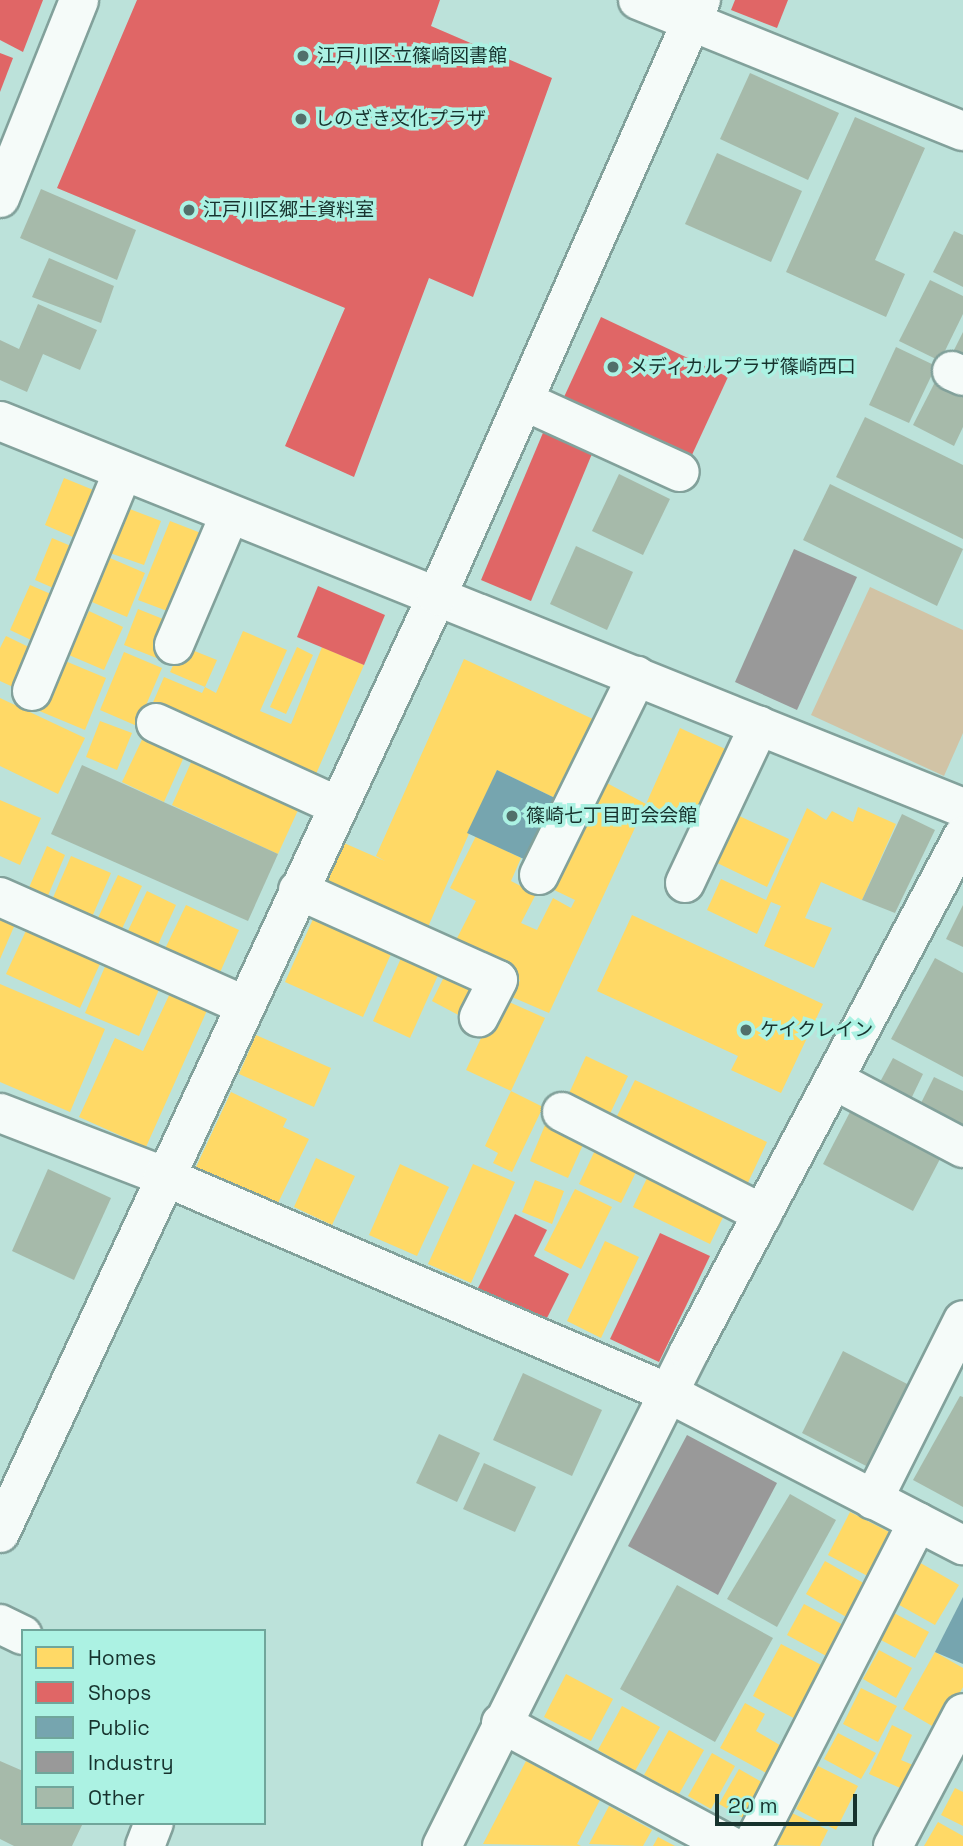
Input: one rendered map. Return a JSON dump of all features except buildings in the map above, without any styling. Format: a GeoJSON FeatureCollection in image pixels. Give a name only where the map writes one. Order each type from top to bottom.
{"type":"FeatureCollection","features":[{"type":"Feature","properties":{"kind":"street"},"geometry":{"type":"LineString","coordinates":[[0,198],[79,0]]}},
{"type":"Feature","properties":{"kind":"street"},"geometry":{"type":"LineString","coordinates":[[638,0],[696,11],[963,131]]}},
{"type":"Feature","properties":{"kind":"street"},"geometry":{"type":"LineString","coordinates":[[0,1533],[163,1176],[437,596],[696,11]]}},
{"type":"Feature","properties":{"kind":"street"},"geometry":{"type":"LineString","coordinates":[[524,401],[680,472]]}},
{"type":"Feature","properties":{"kind":"street"},"geometry":{"type":"LineString","coordinates":[[0,421],[963,808]]}},
{"type":"Feature","properties":{"kind":"street"},"geometry":{"type":"LineString","coordinates":[[32,691],[123,471]]}},
{"type":"Feature","properties":{"kind":"street"},"geometry":{"type":"LineString","coordinates":[[174,645],[230,514]]}},
{"type":"Feature","properties":{"kind":"street"},"geometry":{"type":"LineString","coordinates":[[539,875],[637,676]]}},
{"type":"Feature","properties":{"kind":"street"},"geometry":{"type":"LineString","coordinates":[[156,723],[338,806]]}},
{"type":"Feature","properties":{"kind":"street"},"geometry":{"type":"LineString","coordinates":[[685,883],[759,726]]}},
{"type":"Feature","properties":{"kind":"street"},"geometry":{"type":"LineString","coordinates":[[442,1846],[501,1723],[668,1393],[963,836]]}},
{"type":"Feature","properties":{"kind":"street"},"geometry":{"type":"LineString","coordinates":[[298,890],[498,980],[479,1017]]}},
{"type":"Feature","properties":{"kind":"street"},"geometry":{"type":"LineString","coordinates":[[0,897],[244,1005]]}},
{"type":"Feature","properties":{"kind":"street"},"geometry":{"type":"LineString","coordinates":[[834,1080],[963,1148]]}},
{"type":"Feature","properties":{"kind":"street"},"geometry":{"type":"LineString","coordinates":[[562,1112],[763,1214]]}},
{"type":"Feature","properties":{"kind":"street"},"geometry":{"type":"LineString","coordinates":[[0,1113],[163,1176],[668,1393],[963,1545]]}},
{"type":"Feature","properties":{"kind":"street"},"geometry":{"type":"LineString","coordinates":[[873,1500],[963,1320]]}},
{"type":"Feature","properties":{"kind":"street"},"geometry":{"type":"LineString","coordinates":[[752,1846],[918,1522]]}},
{"type":"Feature","properties":{"kind":"street"},"geometry":{"type":"LineString","coordinates":[[0,1624],[21,1634]]}},
{"type":"Feature","properties":{"kind":"street"},"geometry":{"type":"LineString","coordinates":[[893,1846],[963,1713]]}},
{"type":"Feature","properties":{"kind":"street"},"geometry":{"type":"LineString","coordinates":[[501,1723],[730,1846]]}},
{"type":"Feature","properties":{"kind":"street"},"geometry":{"type":"LineString","coordinates":[[145,1846],[153,1825]]}},
{"type":"Feature","properties":{"kind":"shaded area"},"geometry":{"type":"Polygon","coordinates":[[[870,587],[963,630],[963,733],[944,776],[811,715],[870,587]]]}},
{"type":"Feature","properties":{"kind":"place","name":"江戸川区立篠崎図書館"},"geometry":{"type":"Point","coordinates":[303,56]}},
{"type":"Feature","properties":{"kind":"place","name":"しのざき文化プラザ"},"geometry":{"type":"Point","coordinates":[301,119]}},
{"type":"Feature","properties":{"kind":"place","name":"江戸川区郷土資料室"},"geometry":{"type":"Point","coordinates":[189,210]}},
{"type":"Feature","properties":{"kind":"place","name":"メディカルプラザ篠崎西口"},"geometry":{"type":"Point","coordinates":[613,367]}},
{"type":"Feature","properties":{"kind":"place","name":"篠崎七丁目町会会館"},"geometry":{"type":"Point","coordinates":[512,816]}},
{"type":"Feature","properties":{"kind":"place","name":"ケイクレイン"},"geometry":{"type":"Point","coordinates":[746,1030]}}]}
